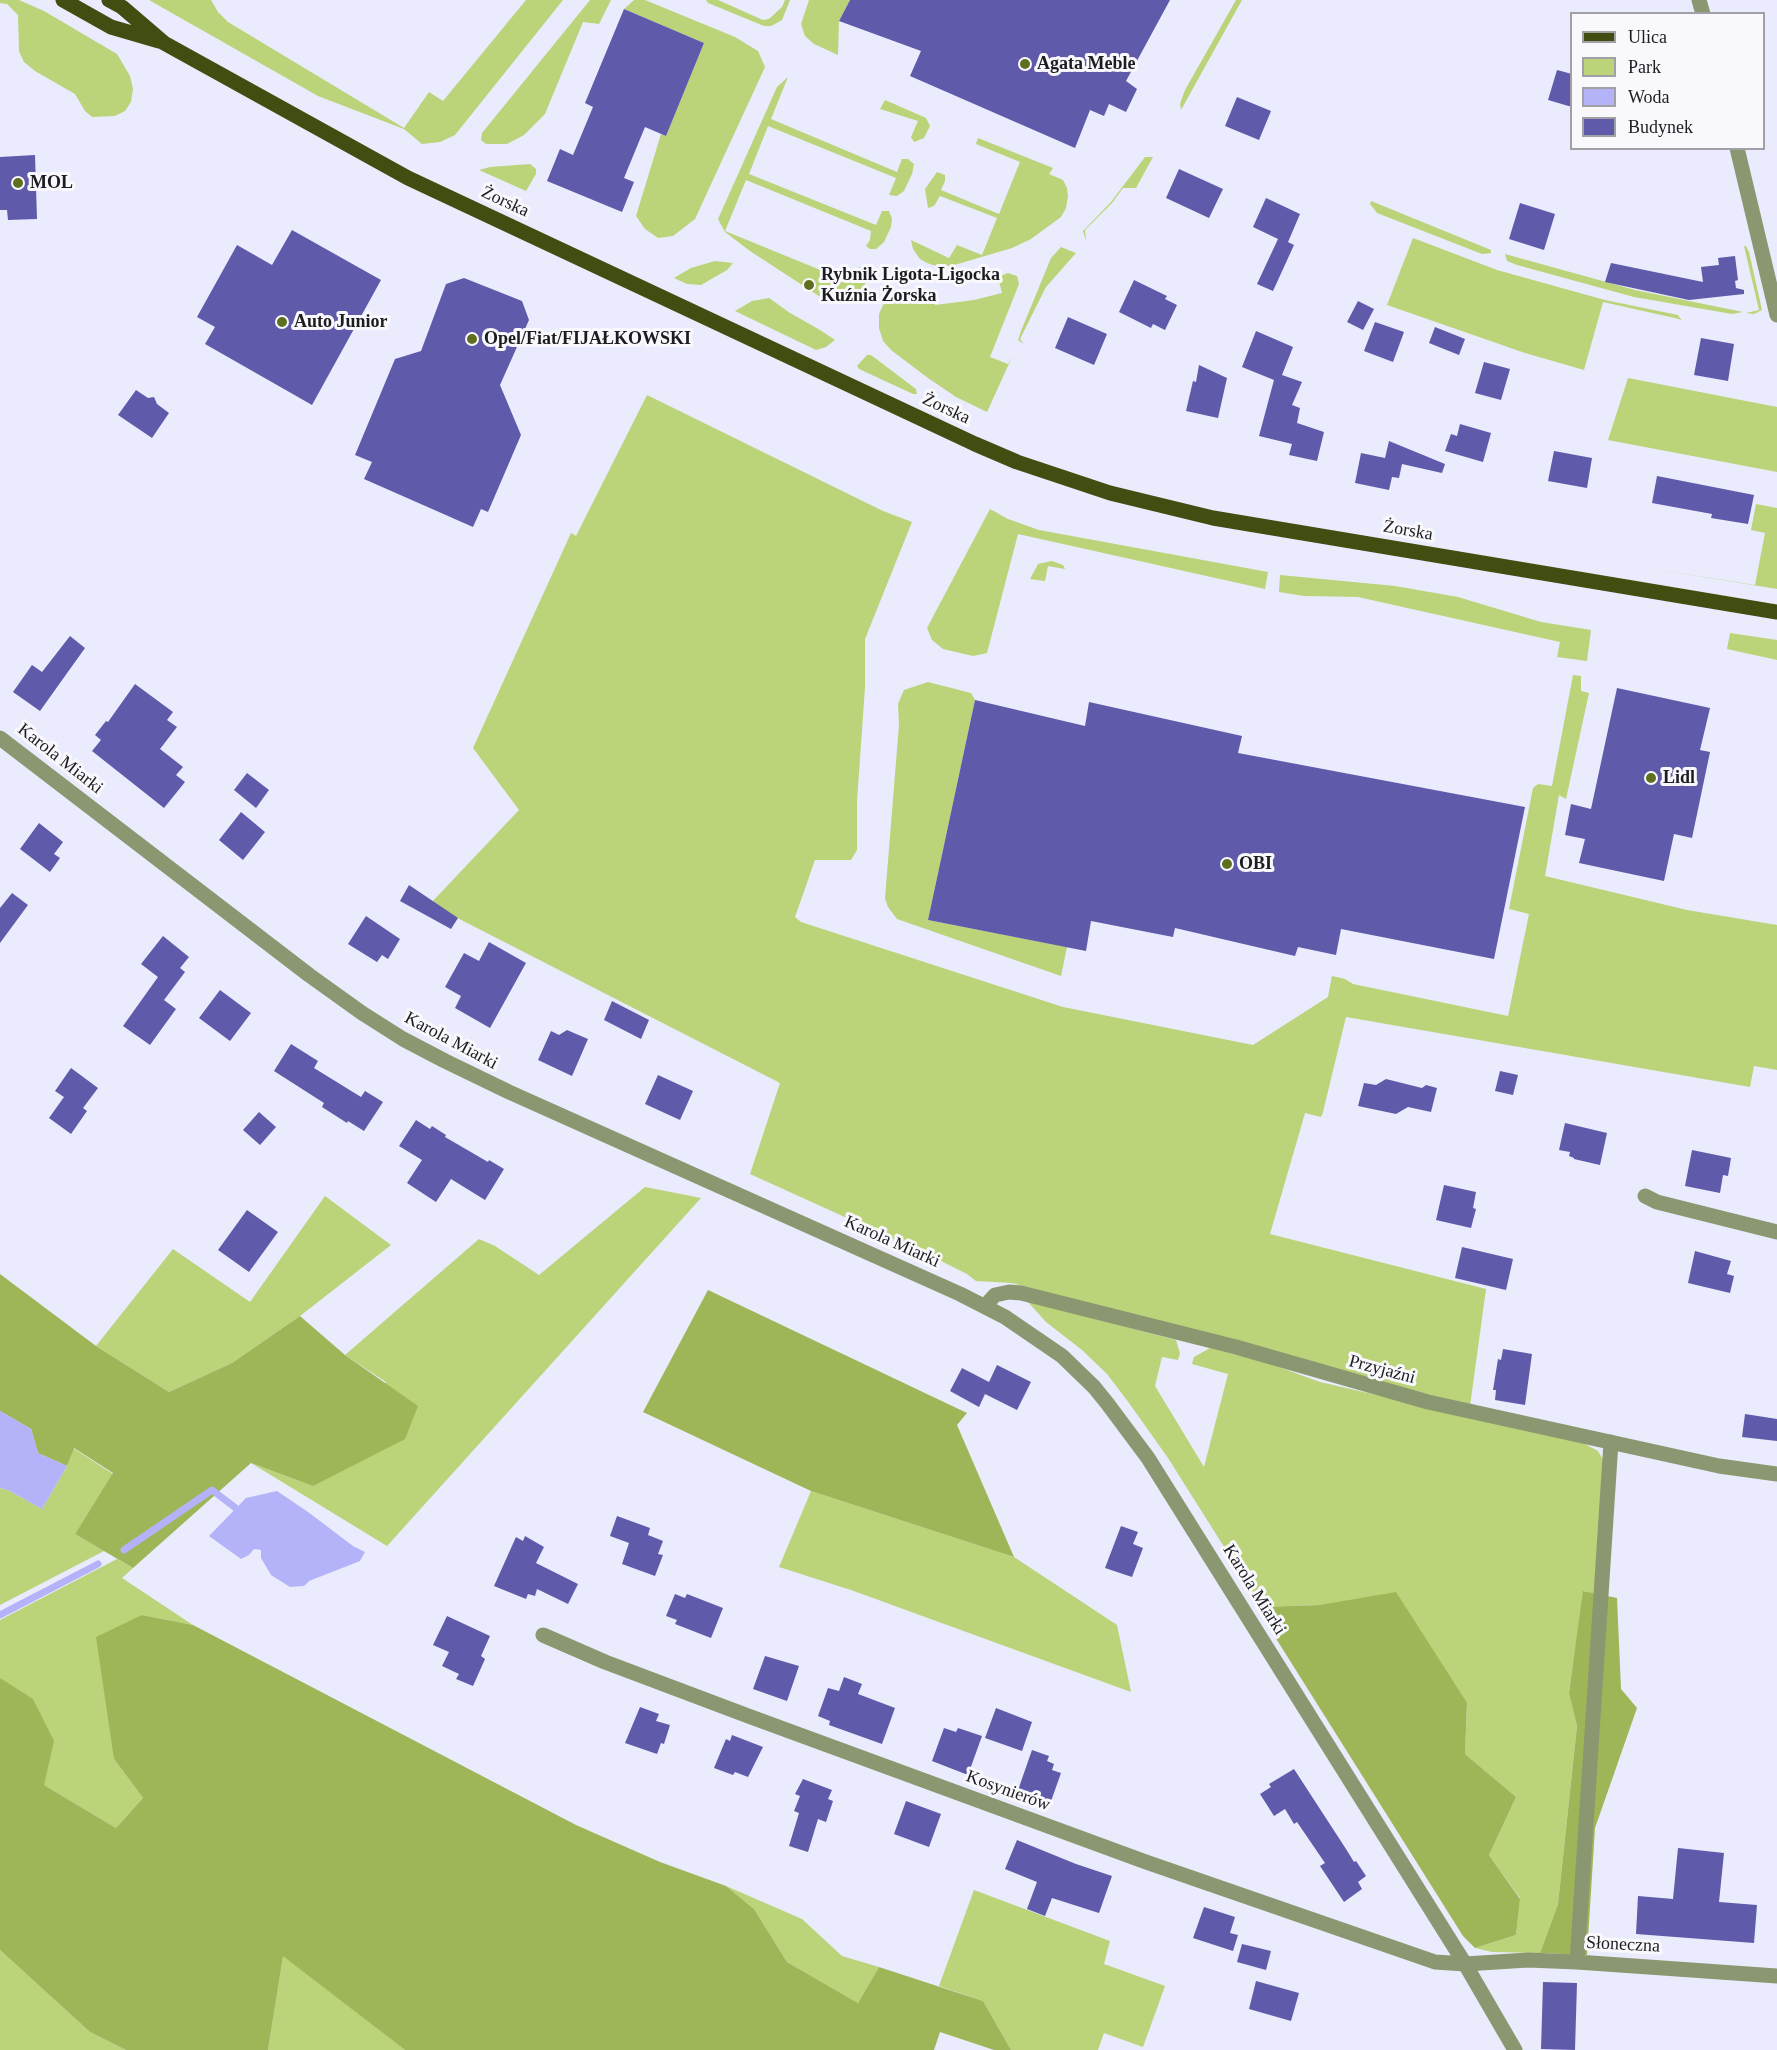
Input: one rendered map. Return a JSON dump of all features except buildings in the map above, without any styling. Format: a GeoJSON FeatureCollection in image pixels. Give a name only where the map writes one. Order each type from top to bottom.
{"type":"FeatureCollection","features":[{"type":"Feature","properties":{"kind":"main road","name":"Żorska"},"geometry":{"type":"LineString","coordinates":[[63,0],[111,27],[164,43]]}},
{"type":"Feature","properties":{"kind":"main road","name":"Żorska"},"geometry":{"type":"LineString","coordinates":[[110,0],[122,7],[164,43],[408,178],[975,444],[1045,472],[1110,493],[1213,518],[1777,612]]}},
{"type":"Feature","properties":{"kind":"street"},"geometry":{"type":"LineString","coordinates":[[1737,150],[1777,315]]}},
{"type":"Feature","properties":{"kind":"street","name":"Karola Miarki"},"geometry":{"type":"LineString","coordinates":[[0,738],[309,975],[362,1013],[403,1038],[509,1092],[985,1306],[1026,1330],[1062,1356],[1094,1387],[1120,1419],[1182,1511],[1465,1964],[1515,2050]]}},
{"type":"Feature","properties":{"kind":"street"},"geometry":{"type":"LineString","coordinates":[[1645,1196],[1658,1202],[1777,1232]]}},
{"type":"Feature","properties":{"kind":"street","name":"Przyjaźni"},"geometry":{"type":"LineString","coordinates":[[985,1306],[995,1295],[1021,1293],[1236,1347],[1428,1402],[1719,1466],[1777,1474]]}},
{"type":"Feature","properties":{"kind":"street"},"geometry":{"type":"LineString","coordinates":[[1577,1962],[1611,1442]]}},
{"type":"Feature","properties":{"kind":"street","name":"Kosynierów"},"geometry":{"type":"LineString","coordinates":[[543,1635],[605,1662],[1157,1866],[1436,1962],[1465,1964]]}},
{"type":"Feature","properties":{"kind":"street","name":"Słoneczna"},"geometry":{"type":"LineString","coordinates":[[1465,1964],[1528,1960],[1777,1976]]}},
{"type":"Feature","properties":{"kind":"green space"},"geometry":{"type":"Polygon","coordinates":[[[0,0],[19,0],[44,11],[117,54],[130,76],[133,89],[131,102],[125,111],[115,116],[92,117],[85,111],[75,94],[24,62],[19,51],[18,15],[7,4],[0,3],[0,0]]]}},
{"type":"Feature","properties":{"kind":"green space"},"geometry":{"type":"Polygon","coordinates":[[[149,0],[211,0],[228,22],[404,128],[429,92],[443,101],[526,0],[563,0],[455,135],[440,142],[422,144],[404,129],[318,96],[149,0]]]}},
{"type":"Feature","properties":{"kind":"green space"},"geometry":{"type":"Polygon","coordinates":[[[590,0],[611,0],[599,24],[583,22],[545,114],[524,135],[507,144],[486,144],[481,140],[482,133],[590,0]]]}},
{"type":"Feature","properties":{"kind":"green space"},"geometry":{"type":"Polygon","coordinates":[[[634,0],[645,0],[735,37],[758,51],[765,67],[695,219],[673,236],[658,238],[645,229],[636,216],[661,134],[666,136],[704,43],[624,9],[634,0]]]}},
{"type":"Feature","properties":{"kind":"green space"},"geometry":{"type":"Polygon","coordinates":[[[706,0],[718,0],[763,20],[769,19],[782,7],[785,0],[790,0],[782,20],[771,26],[764,26],[708,3],[706,0]]]}},
{"type":"Feature","properties":{"kind":"green space"},"geometry":{"type":"Polygon","coordinates":[[[809,0],[850,0],[839,21],[838,55],[814,44],[805,36],[801,24],[809,0]]]}},
{"type":"Feature","properties":{"kind":"green space"},"geometry":{"type":"Polygon","coordinates":[[[1236,0],[1242,0],[1181,110],[1180,104],[1185,90],[1236,0]]]}},
{"type":"Feature","properties":{"kind":"green space"},"geometry":{"type":"Polygon","coordinates":[[[788,77],[771,119],[897,172],[902,159],[908,159],[914,164],[904,191],[897,196],[889,195],[896,178],[768,126],[749,174],[876,225],[882,211],[889,211],[892,219],[891,227],[884,242],[876,249],[870,249],[866,246],[870,240],[871,231],[746,180],[725,231],[852,283],[859,267],[866,271],[869,275],[863,288],[842,299],[822,298],[750,251],[725,232],[718,219],[777,87],[788,77]]]}},
{"type":"Feature","properties":{"kind":"green space"},"geometry":{"type":"Polygon","coordinates":[[[885,100],[926,118],[930,126],[924,138],[914,142],[911,137],[918,121],[880,109],[885,100]]]}},
{"type":"Feature","properties":{"kind":"green space"},"geometry":{"type":"Polygon","coordinates":[[[978,138],[1053,168],[1049,174],[1063,180],[1067,188],[1066,208],[1061,217],[1031,239],[1012,248],[951,266],[939,267],[927,263],[920,259],[913,249],[911,240],[949,258],[957,245],[982,255],[997,218],[940,196],[934,206],[928,208],[925,189],[937,172],[945,175],[941,190],[999,214],[1020,162],[976,144],[978,138]]]}},
{"type":"Feature","properties":{"kind":"green space"},"geometry":{"type":"Polygon","coordinates":[[[1145,157],[1153,157],[1136,188],[1123,188],[1112,203],[1085,230],[1086,241],[1083,231],[1111,202],[1145,157]]]}},
{"type":"Feature","properties":{"kind":"green space"},"geometry":{"type":"Polygon","coordinates":[[[530,164],[536,169],[536,174],[526,191],[479,170],[490,167],[530,164]]]}},
{"type":"Feature","properties":{"kind":"green space"},"geometry":{"type":"Polygon","coordinates":[[[1371,201],[1491,250],[1491,253],[1482,254],[1377,213],[1370,204],[1371,201]]]}},
{"type":"Feature","properties":{"kind":"green space"},"geometry":{"type":"Polygon","coordinates":[[[1413,238],[1497,270],[1605,300],[1678,315],[1682,321],[1603,302],[1584,370],[1525,353],[1387,305],[1413,238]]]}},
{"type":"Feature","properties":{"kind":"green space"},"geometry":{"type":"Polygon","coordinates":[[[1744,246],[1749,252],[1762,310],[1754,314],[1746,313],[1759,310],[1744,246]]]}},
{"type":"Feature","properties":{"kind":"green space"},"geometry":{"type":"Polygon","coordinates":[[[1061,247],[1076,253],[1046,287],[1020,339],[1024,344],[1018,340],[1021,331],[1051,258],[1061,247]]]}},
{"type":"Feature","properties":{"kind":"green space"},"geometry":{"type":"Polygon","coordinates":[[[1505,254],[1635,290],[1743,312],[1732,314],[1634,297],[1517,265],[1507,261],[1505,254]]]}},
{"type":"Feature","properties":{"kind":"green space"},"geometry":{"type":"Polygon","coordinates":[[[715,261],[733,263],[727,270],[701,285],[687,284],[674,278],[691,268],[715,261]]]}},
{"type":"Feature","properties":{"kind":"green space"},"geometry":{"type":"Polygon","coordinates":[[[1008,273],[1017,276],[1019,284],[990,357],[1008,364],[1012,357],[987,412],[956,397],[928,378],[891,350],[883,341],[879,328],[879,314],[883,305],[891,297],[910,290],[932,289],[935,305],[974,300],[1002,293],[998,277],[1008,273]]]}},
{"type":"Feature","properties":{"kind":"green space"},"geometry":{"type":"Polygon","coordinates":[[[769,298],[835,340],[826,347],[816,350],[735,311],[752,301],[769,298]]]}},
{"type":"Feature","properties":{"kind":"green space"},"geometry":{"type":"Polygon","coordinates":[[[867,355],[871,355],[916,389],[917,394],[859,369],[857,366],[867,355]]]}},
{"type":"Feature","properties":{"kind":"green space"},"geometry":{"type":"Polygon","coordinates":[[[1628,378],[1777,407],[1777,472],[1608,440],[1628,378]]]}},
{"type":"Feature","properties":{"kind":"green space"},"geometry":{"type":"Polygon","coordinates":[[[647,395],[883,511],[912,522],[865,639],[865,687],[857,801],[857,850],[851,860],[815,860],[795,917],[801,922],[1063,1007],[1253,1045],[1328,997],[1332,976],[1345,979],[1353,984],[1508,1016],[1529,914],[1509,909],[1533,788],[1538,784],[1552,786],[1573,675],[1581,676],[1581,691],[1589,693],[1566,799],[1559,795],[1545,876],[1687,910],[1777,925],[1777,1070],[1754,1066],[1750,1087],[1346,1017],[1323,1112],[1321,1117],[1305,1113],[1270,1234],[1486,1289],[1470,1406],[1012,1283],[976,1281],[935,1258],[750,1174],[780,1083],[430,904],[519,810],[473,748],[571,533],[576,536],[647,395]]]}},
{"type":"Feature","properties":{"kind":"green space"},"geometry":{"type":"Polygon","coordinates":[[[1756,504],[1777,508],[1777,589],[1648,568],[1755,585],[1765,533],[1751,530],[1756,504]]]}},
{"type":"Feature","properties":{"kind":"green space"},"geometry":{"type":"Polygon","coordinates":[[[990,509],[1008,519],[1039,530],[1268,572],[1265,589],[1018,534],[987,653],[973,656],[943,649],[932,640],[927,628],[990,509]]]}},
{"type":"Feature","properties":{"kind":"green space"},"geometry":{"type":"Polygon","coordinates":[[[1052,561],[1063,565],[1065,569],[1048,566],[1045,581],[1030,579],[1038,564],[1052,561]]]}},
{"type":"Feature","properties":{"kind":"green space"},"geometry":{"type":"Polygon","coordinates":[[[1280,575],[1395,586],[1458,597],[1541,622],[1591,630],[1587,661],[1557,657],[1560,642],[1358,597],[1304,596],[1279,592],[1280,575]]]}},
{"type":"Feature","properties":{"kind":"green space"},"geometry":{"type":"Polygon","coordinates":[[[1730,633],[1777,640],[1777,660],[1727,649],[1730,633]]]}},
{"type":"Feature","properties":{"kind":"green space"},"geometry":{"type":"Polygon","coordinates":[[[928,682],[971,693],[975,700],[928,920],[1067,947],[1061,976],[897,919],[888,907],[885,898],[899,725],[898,704],[904,690],[928,682]]]}},
{"type":"Feature","properties":{"kind":"green space"},"geometry":{"type":"Polygon","coordinates":[[[645,1187],[701,1198],[387,1546],[251,1463],[313,1486],[386,1382],[345,1355],[479,1239],[495,1246],[539,1275],[645,1187]]]}},
{"type":"Feature","properties":{"kind":"green space"},"geometry":{"type":"Polygon","coordinates":[[[325,1196],[391,1245],[300,1316],[232,1363],[169,1392],[96,1346],[173,1249],[250,1302],[325,1196]]]}},
{"type":"Feature","properties":{"kind":"green space"},"geometry":{"type":"Polygon","coordinates":[[[0,1274],[96,1346],[169,1392],[232,1363],[300,1316],[345,1355],[418,1406],[405,1439],[313,1486],[251,1463],[133,1568],[75,1534],[113,1473],[74,1448],[67,1466],[38,1453],[31,1429],[0,1411],[0,1274]]]}},
{"type":"Feature","properties":{"kind":"green space"},"geometry":{"type":"Polygon","coordinates":[[[708,1290],[967,1413],[957,1425],[1014,1557],[811,1491],[643,1412],[708,1290]]]}},
{"type":"Feature","properties":{"kind":"green space"},"geometry":{"type":"Polygon","coordinates":[[[1027,1301],[1176,1340],[1180,1353],[1178,1360],[1162,1357],[1155,1386],[1204,1467],[1228,1374],[1192,1364],[1194,1357],[1210,1348],[1265,1362],[1320,1382],[1581,1442],[1598,1451],[1605,1463],[1596,1594],[1584,1591],[1569,1692],[1577,1726],[1558,1904],[1540,1953],[1492,1952],[1475,1948],[1516,1935],[1520,1898],[1489,1855],[1516,1797],[1465,1754],[1467,1703],[1320,1605],[1262,1607],[1168,1458],[1107,1374],[1082,1350],[1046,1322],[1027,1301]]]}},
{"type":"Feature","properties":{"kind":"green space"},"geometry":{"type":"Polygon","coordinates":[[[73,1448],[113,1474],[75,1534],[104,1551],[0,1605],[0,1488],[42,1509],[67,1466],[73,1448]]]}},
{"type":"Feature","properties":{"kind":"green space"},"geometry":{"type":"Polygon","coordinates":[[[811,1491],[1014,1557],[1117,1625],[1131,1692],[851,1590],[779,1567],[811,1491]]]}},
{"type":"Feature","properties":{"kind":"green space"},"geometry":{"type":"Polygon","coordinates":[[[117,1559],[133,1568],[122,1578],[193,1625],[142,1615],[114,1759],[143,1798],[116,1828],[44,1785],[0,1678],[0,1620],[117,1559]]]}},
{"type":"Feature","properties":{"kind":"green space"},"geometry":{"type":"Polygon","coordinates":[[[1583,1591],[1617,1598],[1621,1689],[1637,1708],[1595,1828],[1587,1955],[1540,1953],[1558,1904],[1577,1726],[1569,1693],[1583,1591]]]}},
{"type":"Feature","properties":{"kind":"green space"},"geometry":{"type":"Polygon","coordinates":[[[1396,1592],[1467,1703],[1465,1754],[1516,1797],[1489,1855],[1520,1899],[1516,1935],[1475,1948],[1463,1936],[1265,1621],[1262,1607],[1320,1605],[1396,1592]]]}},
{"type":"Feature","properties":{"kind":"green space"},"geometry":{"type":"Polygon","coordinates":[[[142,1615],[193,1625],[576,1825],[660,1862],[726,1886],[754,1909],[787,1962],[858,2003],[879,1967],[983,2001],[1011,2050],[994,2050],[940,2032],[934,2050],[405,2050],[283,1956],[268,2050],[126,2050],[90,2032],[0,1950],[0,1678],[33,1699],[54,1741],[44,1785],[116,1828],[143,1798],[114,1759],[96,1637],[142,1615]]]}},
{"type":"Feature","properties":{"kind":"green space"},"geometry":{"type":"Polygon","coordinates":[[[726,1886],[802,1919],[842,1956],[879,1967],[858,2003],[787,1962],[754,1909],[726,1886]]]}},
{"type":"Feature","properties":{"kind":"green space"},"geometry":{"type":"Polygon","coordinates":[[[974,1890],[1110,1941],[1104,1964],[1165,1986],[1143,2047],[1104,2033],[1098,2050],[1011,2050],[983,2001],[939,1986],[974,1890]]]}},
{"type":"Feature","properties":{"kind":"green space"},"geometry":{"type":"Polygon","coordinates":[[[0,1950],[90,2032],[126,2050],[0,2050],[0,1950]]]}},
{"type":"Feature","properties":{"kind":"green space"},"geometry":{"type":"Polygon","coordinates":[[[283,1955],[405,2050],[268,2050],[283,1955]]]}},
{"type":"Feature","properties":{"kind":"water"},"geometry":{"type":"Polygon","coordinates":[[[0,1411],[31,1429],[38,1453],[67,1466],[42,1509],[0,1488],[0,1411]]]}},
{"type":"Feature","properties":{"kind":"water"},"geometry":{"type":"Polygon","coordinates":[[[277,1491],[353,1546],[365,1552],[360,1561],[309,1581],[304,1586],[290,1587],[271,1575],[261,1558],[261,1550],[254,1549],[241,1559],[209,1536],[246,1498],[277,1491]]]}},
{"type":"Feature","properties":{"kind":"waterway"},"geometry":{"type":"LineString","coordinates":[[124,1550],[212,1490],[237,1509]]}},
{"type":"Feature","properties":{"kind":"waterway"},"geometry":{"type":"LineString","coordinates":[[0,1615],[98,1564]]}},
{"type":"Feature","properties":{"kind":"place","name":"Agata Meble"},"geometry":{"type":"Point","coordinates":[1025,64]}},
{"type":"Feature","properties":{"kind":"place","name":"MOL"},"geometry":{"type":"Point","coordinates":[18,183]}},
{"type":"Feature","properties":{"kind":"place","name":"Rybnik Ligota-Ligocka Kuźnia Żorska"},"geometry":{"type":"Point","coordinates":[809,285]}},
{"type":"Feature","properties":{"kind":"place","name":"Auto Junior"},"geometry":{"type":"Point","coordinates":[282,322]}},
{"type":"Feature","properties":{"kind":"place","name":"Opel/Fiat/FIJAŁKOWSKI"},"geometry":{"type":"Point","coordinates":[472,339]}},
{"type":"Feature","properties":{"kind":"place","name":"Lidl"},"geometry":{"type":"Point","coordinates":[1651,778]}},
{"type":"Feature","properties":{"kind":"place","name":"OBI"},"geometry":{"type":"Point","coordinates":[1227,864]}}]}
